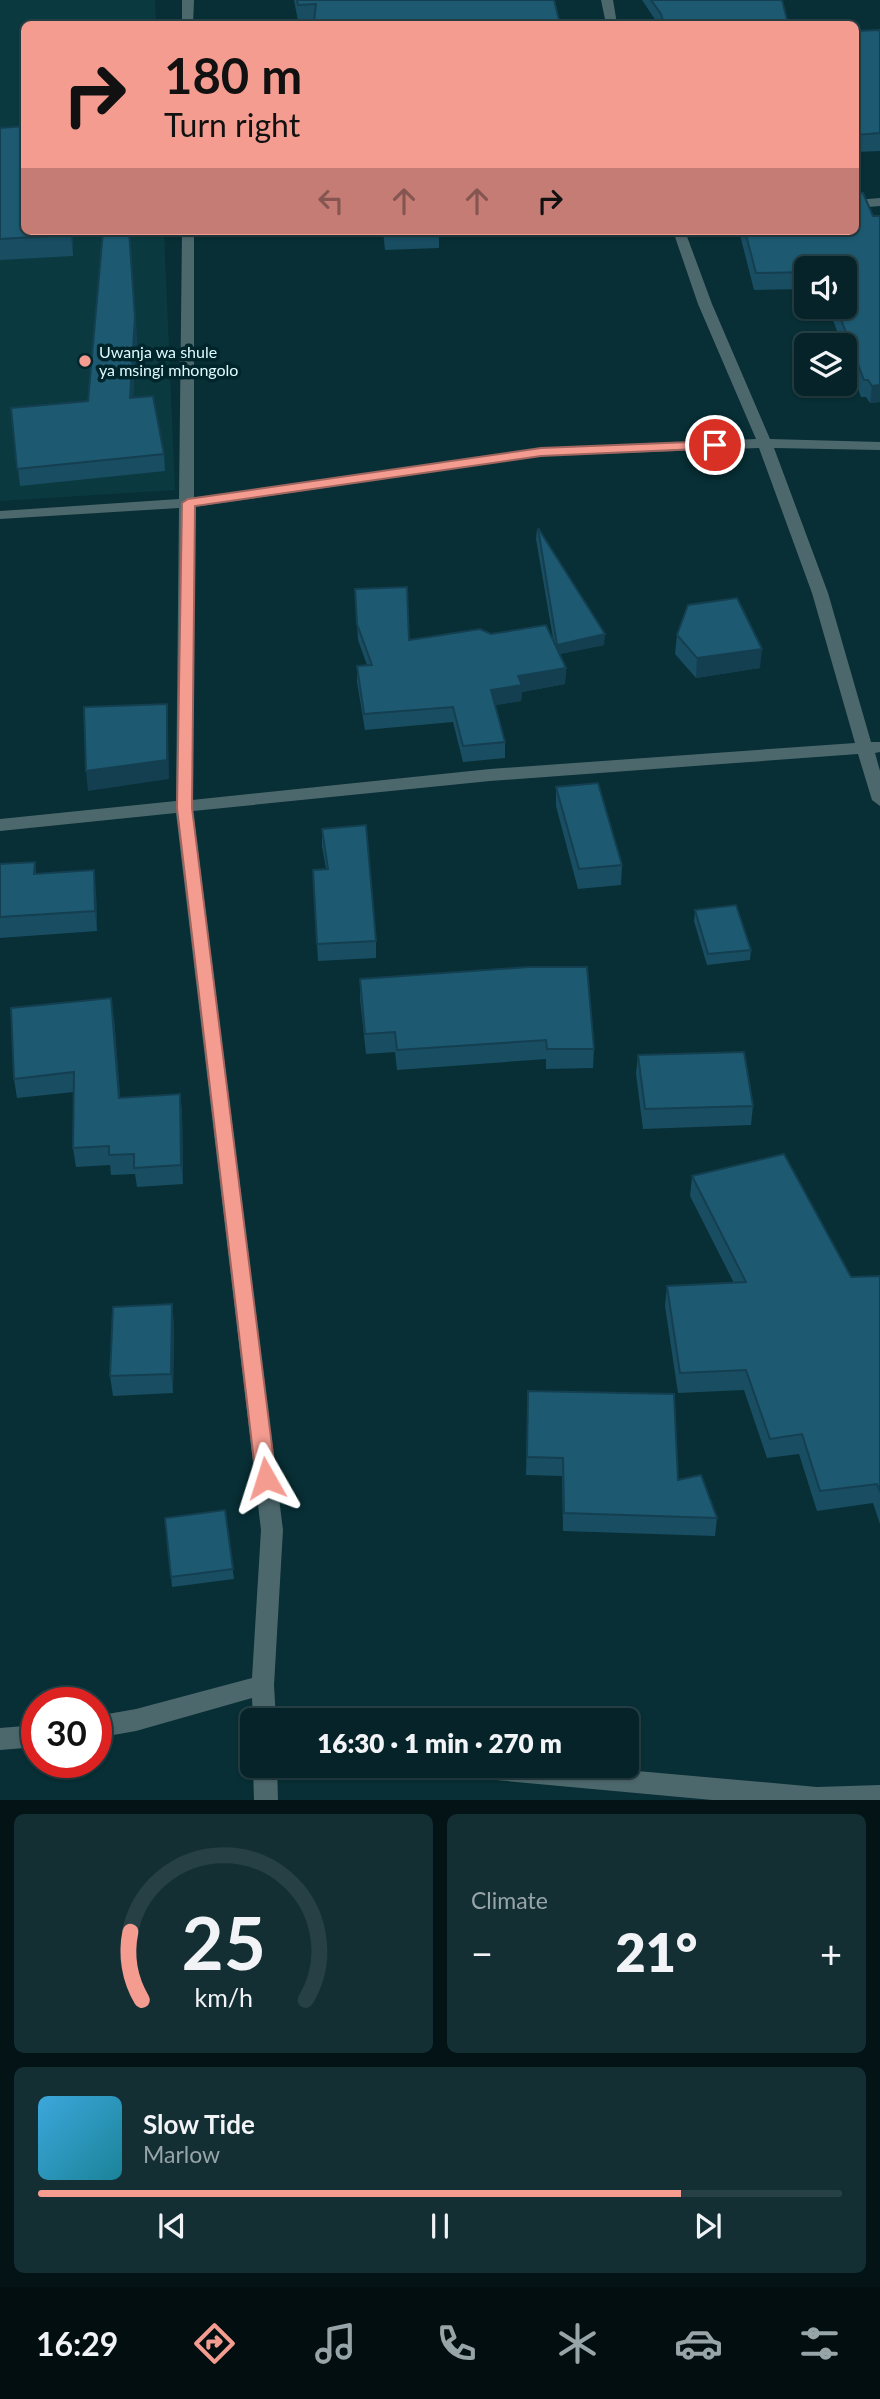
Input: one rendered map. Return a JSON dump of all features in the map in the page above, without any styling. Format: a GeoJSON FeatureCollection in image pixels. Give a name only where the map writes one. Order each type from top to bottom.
{"type":"FeatureCollection","features":[{"type":"Feature","properties":{"kind":"street"},"geometry":{"type":"LineString","coordinates":[[188,0],[188,21]]}},
{"type":"Feature","properties":{"kind":"street"},"geometry":{"type":"LineString","coordinates":[[607,0],[611,21]]}},
{"type":"Feature","properties":{"kind":"street"},"geometry":{"type":"LineString","coordinates":[[859,204],[880,202]]}},
{"type":"Feature","properties":{"kind":"street"},"geometry":{"type":"LineString","coordinates":[[188,235],[184,808],[272,1530],[264,1708]]}},
{"type":"Feature","properties":{"kind":"street"},"geometry":{"type":"LineString","coordinates":[[680,235],[705,304],[765,443],[820,593],[872,748],[880,800]]}},
{"type":"Feature","properties":{"kind":"street"},"geometry":{"type":"LineString","coordinates":[[0,515],[188,503],[541,452],[765,443],[880,446]]}},
{"type":"Feature","properties":{"kind":"street"},"geometry":{"type":"LineString","coordinates":[[0,825],[490,775],[872,748]]}},
{"type":"Feature","properties":{"kind":"street"},"geometry":{"type":"LineString","coordinates":[[112,1724],[263,1685]]}},
{"type":"Feature","properties":{"kind":"street"},"geometry":{"type":"LineString","coordinates":[[0,1739],[21,1737]]}},
{"type":"Feature","properties":{"kind":"street"},"geometry":{"type":"LineString","coordinates":[[266,1778],[267,1800]]}},
{"type":"Feature","properties":{"kind":"street"},"geometry":{"type":"LineString","coordinates":[[596,1778],[817,1798],[880,1796]]}},
{"type":"Feature","properties":{"kind":"shaded area","name":"Uwanja wa shule ya msingi mhongolo"},"geometry":{"type":"Polygon","coordinates":[[[0,0],[155,0],[156,21],[21,21],[21,235],[164,235],[175,490],[0,501],[0,0]]]}},
{"type":"Feature","properties":{"kind":"building"},"geometry":{"type":"Polygon","coordinates":[[[297,0],[554,0],[559,21],[314,21],[316,4],[298,5],[297,0]]]}},
{"type":"Feature","properties":{"kind":"building"},"geometry":{"type":"Polygon","coordinates":[[[651,0],[782,0],[787,21],[663,21],[651,0]]]}},
{"type":"Feature","properties":{"kind":"building"},"geometry":{"type":"Polygon","coordinates":[[[880,30],[880,133],[859,135],[859,31],[880,30]]]}},
{"type":"Feature","properties":{"kind":"building"},"geometry":{"type":"Polygon","coordinates":[[[21,126],[21,235],[71,235],[0,239],[0,128],[21,126]]]}},
{"type":"Feature","properties":{"kind":"building"},"geometry":{"type":"Polygon","coordinates":[[[859,193],[863,193],[873,216],[880,216],[880,385],[872,386],[868,380],[864,380],[857,362],[857,333],[846,333],[841,319],[857,319],[857,256],[794,256],[794,272],[756,273],[746,235],[859,235],[859,193]]]}},
{"type":"Feature","properties":{"kind":"building"},"geometry":{"type":"Polygon","coordinates":[[[103,235],[129,235],[135,317],[130,398],[153,396],[164,454],[17,469],[11,408],[88,401],[103,235]]]}},
{"type":"Feature","properties":{"kind":"building"},"geometry":{"type":"Polygon","coordinates":[[[538,528],[605,634],[557,645],[538,528]]]}},
{"type":"Feature","properties":{"kind":"building"},"geometry":{"type":"Polygon","coordinates":[[[407,587],[409,640],[480,629],[491,634],[546,625],[566,668],[518,676],[522,685],[491,690],[505,742],[463,746],[453,707],[364,714],[357,666],[372,665],[357,624],[355,589],[407,587]]]}},
{"type":"Feature","properties":{"kind":"building"},"geometry":{"type":"Polygon","coordinates":[[[737,598],[762,649],[697,658],[677,635],[688,605],[737,598]]]}},
{"type":"Feature","properties":{"kind":"building"},"geometry":{"type":"Polygon","coordinates":[[[167,704],[167,760],[86,771],[84,707],[167,704]]]}},
{"type":"Feature","properties":{"kind":"building"},"geometry":{"type":"Polygon","coordinates":[[[598,783],[622,865],[579,869],[556,787],[598,783]]]}},
{"type":"Feature","properties":{"kind":"building"},"geometry":{"type":"Polygon","coordinates":[[[366,825],[376,941],[317,944],[313,870],[328,869],[322,829],[366,825]]]}},
{"type":"Feature","properties":{"kind":"building"},"geometry":{"type":"Polygon","coordinates":[[[35,862],[34,874],[94,870],[95,911],[0,917],[0,864],[35,862]]]}},
{"type":"Feature","properties":{"kind":"building"},"geometry":{"type":"Polygon","coordinates":[[[736,905],[751,950],[708,954],[695,910],[736,905]]]}},
{"type":"Feature","properties":{"kind":"building"},"geometry":{"type":"Polygon","coordinates":[[[529,967],[587,967],[594,1049],[547,1049],[546,1040],[397,1050],[395,1032],[365,1034],[360,979],[529,967]]]}},
{"type":"Feature","properties":{"kind":"building"},"geometry":{"type":"Polygon","coordinates":[[[111,998],[119,1098],[180,1094],[181,1165],[134,1168],[134,1154],[109,1155],[109,1146],[73,1148],[74,1072],[14,1079],[11,1008],[111,998]]]}},
{"type":"Feature","properties":{"kind":"building"},"geometry":{"type":"Polygon","coordinates":[[[744,1052],[753,1106],[645,1109],[638,1055],[744,1052]]]}},
{"type":"Feature","properties":{"kind":"building"},"geometry":{"type":"Polygon","coordinates":[[[784,1154],[851,1277],[880,1276],[880,1492],[877,1484],[820,1491],[802,1434],[770,1439],[746,1370],[680,1373],[667,1286],[746,1282],[692,1176],[784,1154]]]}},
{"type":"Feature","properties":{"kind":"building"},"geometry":{"type":"Polygon","coordinates":[[[172,1304],[171,1374],[110,1376],[113,1307],[172,1304]]]}},
{"type":"Feature","properties":{"kind":"building"},"geometry":{"type":"Polygon","coordinates":[[[528,1391],[674,1394],[678,1480],[701,1475],[717,1518],[564,1513],[563,1458],[527,1457],[528,1391]]]}},
{"type":"Feature","properties":{"kind":"building"},"geometry":{"type":"Polygon","coordinates":[[[225,1510],[233,1569],[171,1577],[165,1518],[225,1510]]]}},
{"type":"Feature","properties":{"kind":"place","name":"Uwanja wa shule ya msingi mhongolo"},"geometry":{"type":"Point","coordinates":[85,361]}},
{"type":"Feature","properties":{"kind":"route"},"geometry":{"type":"LineString","coordinates":[[266,1478],[184,808],[188,503],[541,452],[715,445]]}}]}
